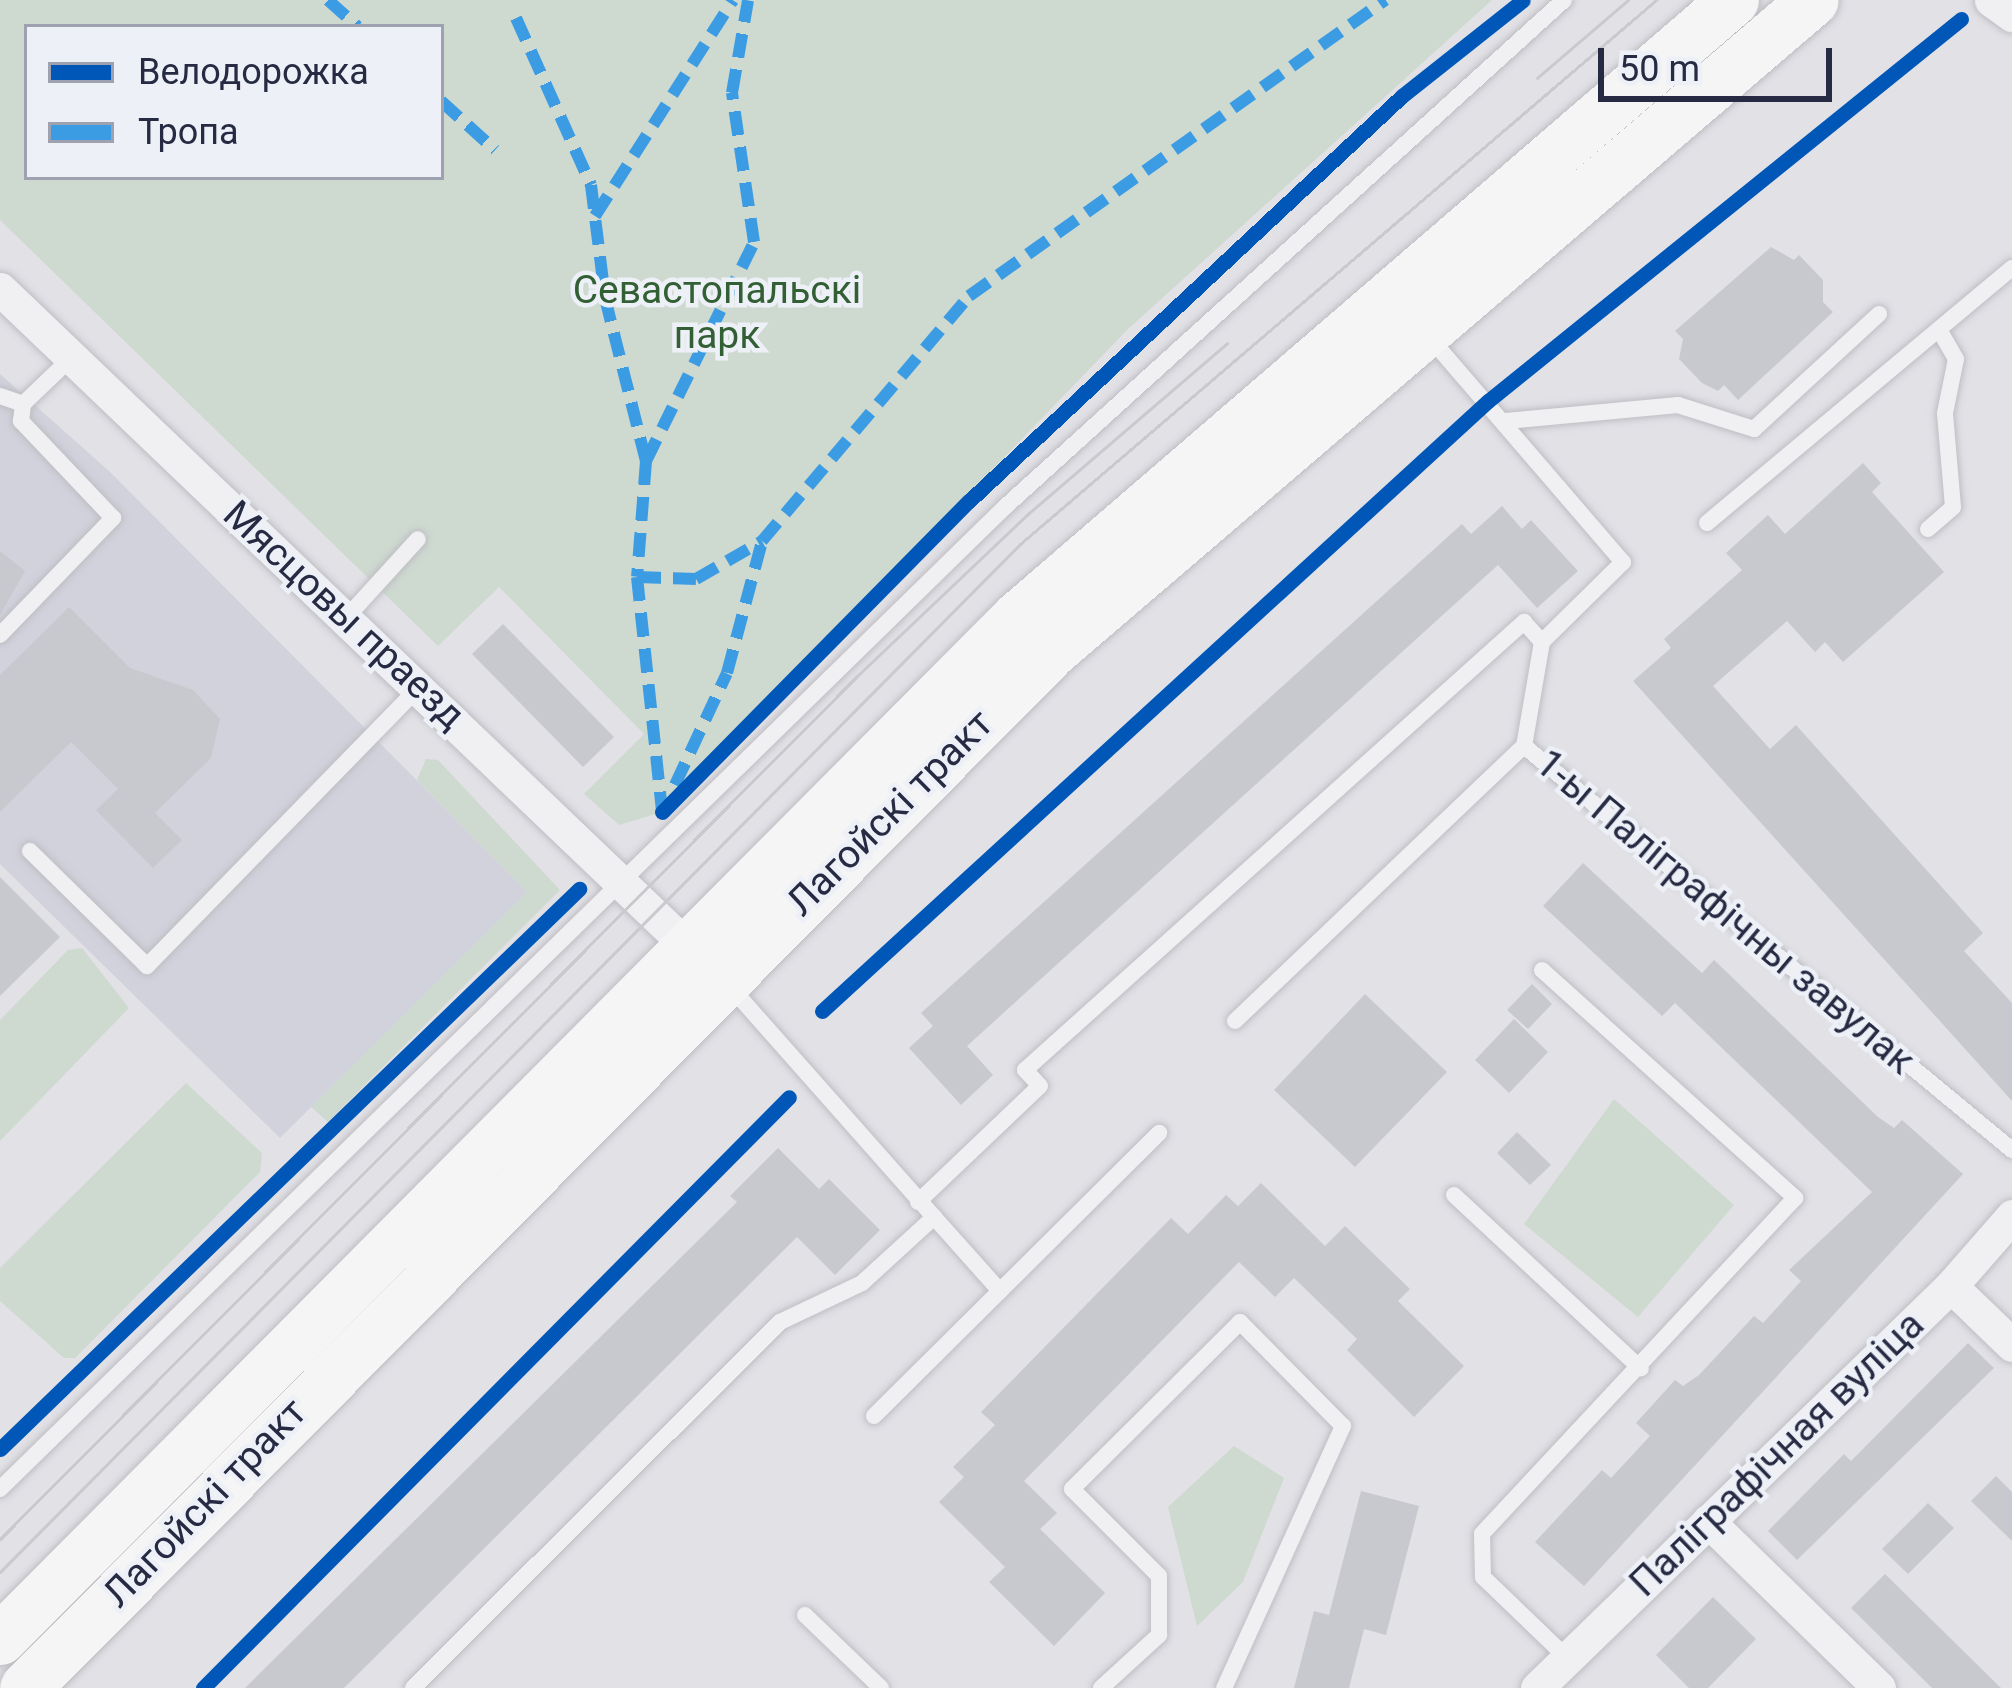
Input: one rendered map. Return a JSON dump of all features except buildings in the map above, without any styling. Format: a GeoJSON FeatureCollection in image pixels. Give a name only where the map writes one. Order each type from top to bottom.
{"type":"FeatureCollection","features":[{"type":"Feature","properties":{"kind":"main road","name":"Лагойскі тракт"},"geometry":{"type":"LineString","coordinates":[[25,1688],[704,961],[1017,617],[1733,0]]}},
{"type":"Feature","properties":{"kind":"main road","name":"Лагойскі тракт"},"geometry":{"type":"LineString","coordinates":[[0,1639],[704,961],[1421,328],[1813,0]]}},
{"type":"Feature","properties":{"kind":"street"},"geometry":{"type":"LineString","coordinates":[[1991,0],[2012,15]]}},
{"type":"Feature","properties":{"kind":"street","name":"Мясцовы праезд"},"geometry":{"type":"LineString","coordinates":[[0,289],[622,877],[704,961]]}},
{"type":"Feature","properties":{"kind":"street","name":"Паліграфічная вуліца"},"geometry":{"type":"LineString","coordinates":[[1537,1688],[1952,1286],[2012,1216]]}},
{"type":"Feature","properties":{"kind":"street"},"geometry":{"type":"LineString","coordinates":[[1952,1286],[2012,1345]]}},
{"type":"Feature","properties":{"kind":"street"},"geometry":{"type":"LineString","coordinates":[[1708,1521],[1879,1688]]}},
{"type":"Feature","properties":{"kind":"lane"},"geometry":{"type":"LineString","coordinates":[[0,1489],[1006,506],[1564,0]]}},
{"type":"Feature","properties":{"kind":"lane"},"geometry":{"type":"LineString","coordinates":[[1707,523],[2012,268]]}},
{"type":"Feature","properties":{"kind":"lane"},"geometry":{"type":"LineString","coordinates":[[1506,421],[1678,405],[1754,429],[1880,314]]}},
{"type":"Feature","properties":{"kind":"lane"},"geometry":{"type":"LineString","coordinates":[[1421,328],[1623,562],[1542,642],[1524,746]]}},
{"type":"Feature","properties":{"kind":"lane"},"geometry":{"type":"LineString","coordinates":[[1928,529],[1953,507],[1945,413],[1956,359],[1939,329]]}},
{"type":"Feature","properties":{"kind":"lane"},"geometry":{"type":"LineString","coordinates":[[22,404],[72,357]]}},
{"type":"Feature","properties":{"kind":"lane"},"geometry":{"type":"LineString","coordinates":[[0,396],[22,404]]}},
{"type":"Feature","properties":{"kind":"lane"},"geometry":{"type":"LineString","coordinates":[[0,635],[113,518],[29,436],[22,404]]}},
{"type":"Feature","properties":{"kind":"lane"},"geometry":{"type":"LineString","coordinates":[[347,617],[418,539]]}},
{"type":"Feature","properties":{"kind":"lane"},"geometry":{"type":"LineString","coordinates":[[918,1202],[1040,1086],[1025,1070],[1470,670],[1524,622],[1542,642]]}},
{"type":"Feature","properties":{"kind":"lane"},"geometry":{"type":"LineString","coordinates":[[30,851],[147,966],[420,686]]}},
{"type":"Feature","properties":{"kind":"lane","name":"1-ы Паліграфічны завулак"},"geometry":{"type":"LineString","coordinates":[[1234,1022],[1524,746],[2012,1150]]}},
{"type":"Feature","properties":{"kind":"lane"},"geometry":{"type":"LineString","coordinates":[[704,961],[1000,1291]]}},
{"type":"Feature","properties":{"kind":"lane"},"geometry":{"type":"LineString","coordinates":[[1542,970],[1796,1198],[1482,1534],[1484,1577],[1566,1657]]}},
{"type":"Feature","properties":{"kind":"lane"},"geometry":{"type":"LineString","coordinates":[[874,1416],[1159,1132]]}},
{"type":"Feature","properties":{"kind":"lane"},"geometry":{"type":"LineString","coordinates":[[1454,1196],[1641,1369]]}},
{"type":"Feature","properties":{"kind":"lane"},"geometry":{"type":"LineString","coordinates":[[413,1688],[780,1322],[862,1283],[934,1217]]}},
{"type":"Feature","properties":{"kind":"lane"},"geometry":{"type":"LineString","coordinates":[[1101,1688],[1159,1635],[1159,1576],[1072,1489],[1240,1322],[1343,1426],[1224,1688]]}},
{"type":"Feature","properties":{"kind":"lane"},"geometry":{"type":"LineString","coordinates":[[805,1615],[881,1688]]}},
{"type":"Feature","properties":{"kind":"shaded area"},"geometry":{"type":"Polygon","coordinates":[[[0,374],[110,472],[528,892],[280,1138],[0,864],[0,374]]]}},
{"type":"Feature","properties":{"kind":"green space","name":"Севастопальскі парк"},"geometry":{"type":"Polygon","coordinates":[[[0,0],[1492,0],[1128,329],[662,812],[619,825],[584,794],[644,734],[499,587],[438,646],[0,220],[0,0]]]}},
{"type":"Feature","properties":{"kind":"green space"},"geometry":{"type":"Polygon","coordinates":[[[426,759],[438,760],[560,890],[328,1122],[311,1107],[527,892],[417,780],[426,759]]]}},
{"type":"Feature","properties":{"kind":"green space"},"geometry":{"type":"Polygon","coordinates":[[[82,948],[129,1008],[0,1141],[0,1020],[68,950],[82,948]]]}},
{"type":"Feature","properties":{"kind":"green space"},"geometry":{"type":"Polygon","coordinates":[[[186,1083],[262,1153],[260,1172],[75,1358],[64,1358],[0,1301],[0,1268],[186,1083]]]}},
{"type":"Feature","properties":{"kind":"green space"},"geometry":{"type":"Polygon","coordinates":[[[1614,1099],[1734,1205],[1638,1317],[1524,1224],[1614,1099]]]}},
{"type":"Feature","properties":{"kind":"green space"},"geometry":{"type":"Polygon","coordinates":[[[1234,1446],[1284,1478],[1243,1582],[1197,1626],[1168,1507],[1234,1446]]]}},
{"type":"Feature","properties":{"kind":"tram line"},"geometry":{"type":"LineString","coordinates":[[1537,78],[1628,0]]}},
{"type":"Feature","properties":{"kind":"tram line"},"geometry":{"type":"LineString","coordinates":[[0,1572],[1020,544],[1656,0]]}},
{"type":"Feature","properties":{"kind":"tram line"},"geometry":{"type":"LineString","coordinates":[[0,1539],[856,677],[1029,513],[1227,343]]}},
{"type":"Feature","properties":{"kind":"marked path"},"geometry":{"type":"LineString","coordinates":[[328,0],[355,24]]}},
{"type":"Feature","properties":{"kind":"marked path"},"geometry":{"type":"LineString","coordinates":[[595,216],[733,0]]}},
{"type":"Feature","properties":{"kind":"marked path"},"geometry":{"type":"LineString","coordinates":[[646,461],[754,242],[732,93],[748,0]]}},
{"type":"Feature","properties":{"kind":"marked path"},"geometry":{"type":"LineString","coordinates":[[637,577],[696,579],[762,541],[969,296],[1385,0]]}},
{"type":"Feature","properties":{"kind":"marked path"},"geometry":{"type":"LineString","coordinates":[[516,18],[591,185],[605,298],[646,461],[637,577],[662,812]]}},
{"type":"Feature","properties":{"kind":"marked path"},"geometry":{"type":"LineString","coordinates":[[444,104],[495,150]]}},
{"type":"Feature","properties":{"kind":"marked path"},"geometry":{"type":"LineString","coordinates":[[675,785],[727,673],[762,541]]}},
{"type":"Feature","properties":{"kind":"cycle path"},"geometry":{"type":"LineString","coordinates":[[662,812],[969,501],[1402,96],[1523,0]]}},
{"type":"Feature","properties":{"kind":"cycle path"},"geometry":{"type":"LineString","coordinates":[[822,1011],[1488,401],[1961,19]]}},
{"type":"Feature","properties":{"kind":"cycle path"},"geometry":{"type":"LineString","coordinates":[[0,1449],[579,889]]}},
{"type":"Feature","properties":{"kind":"cycle path"},"geometry":{"type":"LineString","coordinates":[[203,1688],[789,1097]]}}]}
